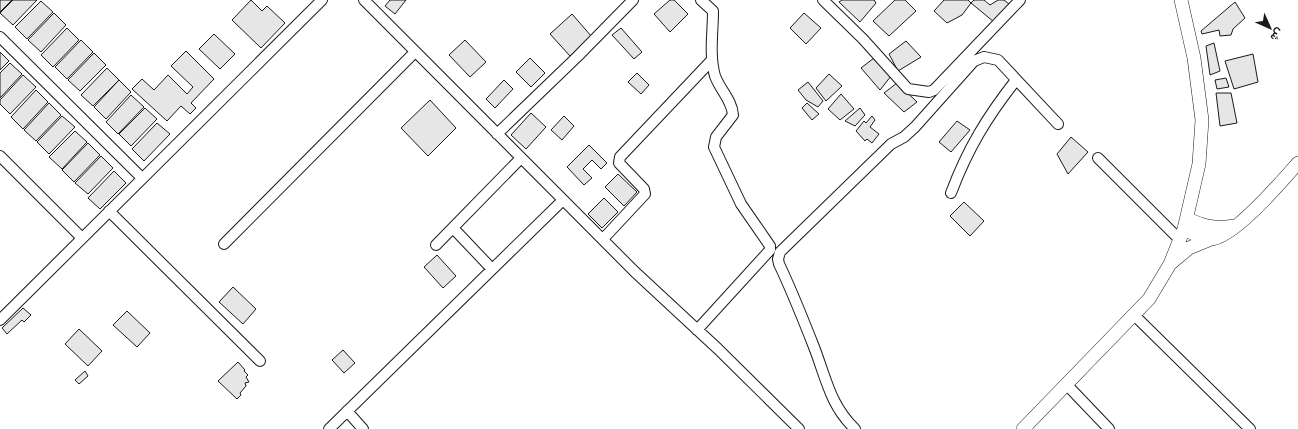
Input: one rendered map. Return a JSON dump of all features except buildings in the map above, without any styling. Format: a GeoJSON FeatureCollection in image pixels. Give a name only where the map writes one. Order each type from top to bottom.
{"type":"FeatureCollection","features":[{"type":"Feature","properties":{"kind":"main road"},"geometry":{"type":"LineString","coordinates":[[1023,429],[1149,299],[1170,264],[1183,229],[1199,164],[1202,120],[1194,58],[1181,0]]}},
{"type":"Feature","properties":{"kind":"main road"},"geometry":{"type":"LineString","coordinates":[[1170,264],[1189,248],[1226,233],[1257,207],[1298,163]]}},
{"type":"Feature","properties":{"kind":"main road"},"geometry":{"type":"LineString","coordinates":[[1183,229],[1204,226],[1223,228],[1234,226]]}},
{"type":"Feature","properties":{"kind":"main road"},"geometry":{"type":"LineString","coordinates":[[1183,229],[1211,239]]}},
{"type":"Feature","properties":{"kind":"street"},"geometry":{"type":"LineString","coordinates":[[0,320],[322,0]]}},
{"type":"Feature","properties":{"kind":"street"},"geometry":{"type":"LineString","coordinates":[[364,0],[602,239],[799,429]]}},
{"type":"Feature","properties":{"kind":"street"},"geometry":{"type":"LineString","coordinates":[[497,134],[578,56],[633,0]]}},
{"type":"Feature","properties":{"kind":"street"},"geometry":{"type":"LineString","coordinates":[[702,0],[713,11]]}},
{"type":"Feature","properties":{"kind":"street"},"geometry":{"type":"LineString","coordinates":[[697,330],[770,250],[770,246],[741,204],[714,147],[716,137],[733,115],[733,108],[716,78],[711,62],[713,11],[715,0]]}},
{"type":"Feature","properties":{"kind":"street"},"geometry":{"type":"LineString","coordinates":[[823,0],[863,39],[908,89],[929,92],[934,90],[1020,0]]}},
{"type":"Feature","properties":{"kind":"street"},"geometry":{"type":"LineString","coordinates":[[0,37],[142,178]]}},
{"type":"Feature","properties":{"kind":"street"},"geometry":{"type":"LineString","coordinates":[[224,244],[415,52]]}},
{"type":"Feature","properties":{"kind":"street"},"geometry":{"type":"LineString","coordinates":[[855,429],[843,416],[831,397],[815,348],[779,264],[778,256],[784,247],[891,144],[904,137],[915,127],[974,61],[984,58],[998,60],[1058,124]]}},
{"type":"Feature","properties":{"kind":"street"},"geometry":{"type":"LineString","coordinates":[[602,239],[645,194],[644,189],[619,163],[620,158],[711,62]]}},
{"type":"Feature","properties":{"kind":"street"},"geometry":{"type":"LineString","coordinates":[[951,193],[964,160],[985,122],[1016,80]]}},
{"type":"Feature","properties":{"kind":"street"},"geometry":{"type":"LineString","coordinates":[[0,156],[82,238]]}},
{"type":"Feature","properties":{"kind":"street"},"geometry":{"type":"LineString","coordinates":[[436,245],[521,158]]}},
{"type":"Feature","properties":{"kind":"street"},"geometry":{"type":"LineString","coordinates":[[1098,158],[1183,229]]}},
{"type":"Feature","properties":{"kind":"street"},"geometry":{"type":"LineString","coordinates":[[329,429],[563,200]]}},
{"type":"Feature","properties":{"kind":"street"},"geometry":{"type":"LineString","coordinates":[[109,211],[260,361]]}},
{"type":"Feature","properties":{"kind":"street"},"geometry":{"type":"LineString","coordinates":[[453,228],[492,269]]}},
{"type":"Feature","properties":{"kind":"street"},"geometry":{"type":"LineString","coordinates":[[1134,315],[1250,429]]}},
{"type":"Feature","properties":{"kind":"street"},"geometry":{"type":"LineString","coordinates":[[1067,385],[1109,429]]}},
{"type":"Feature","properties":{"kind":"street"},"geometry":{"type":"LineString","coordinates":[[347,411],[363,429]]}}]}
